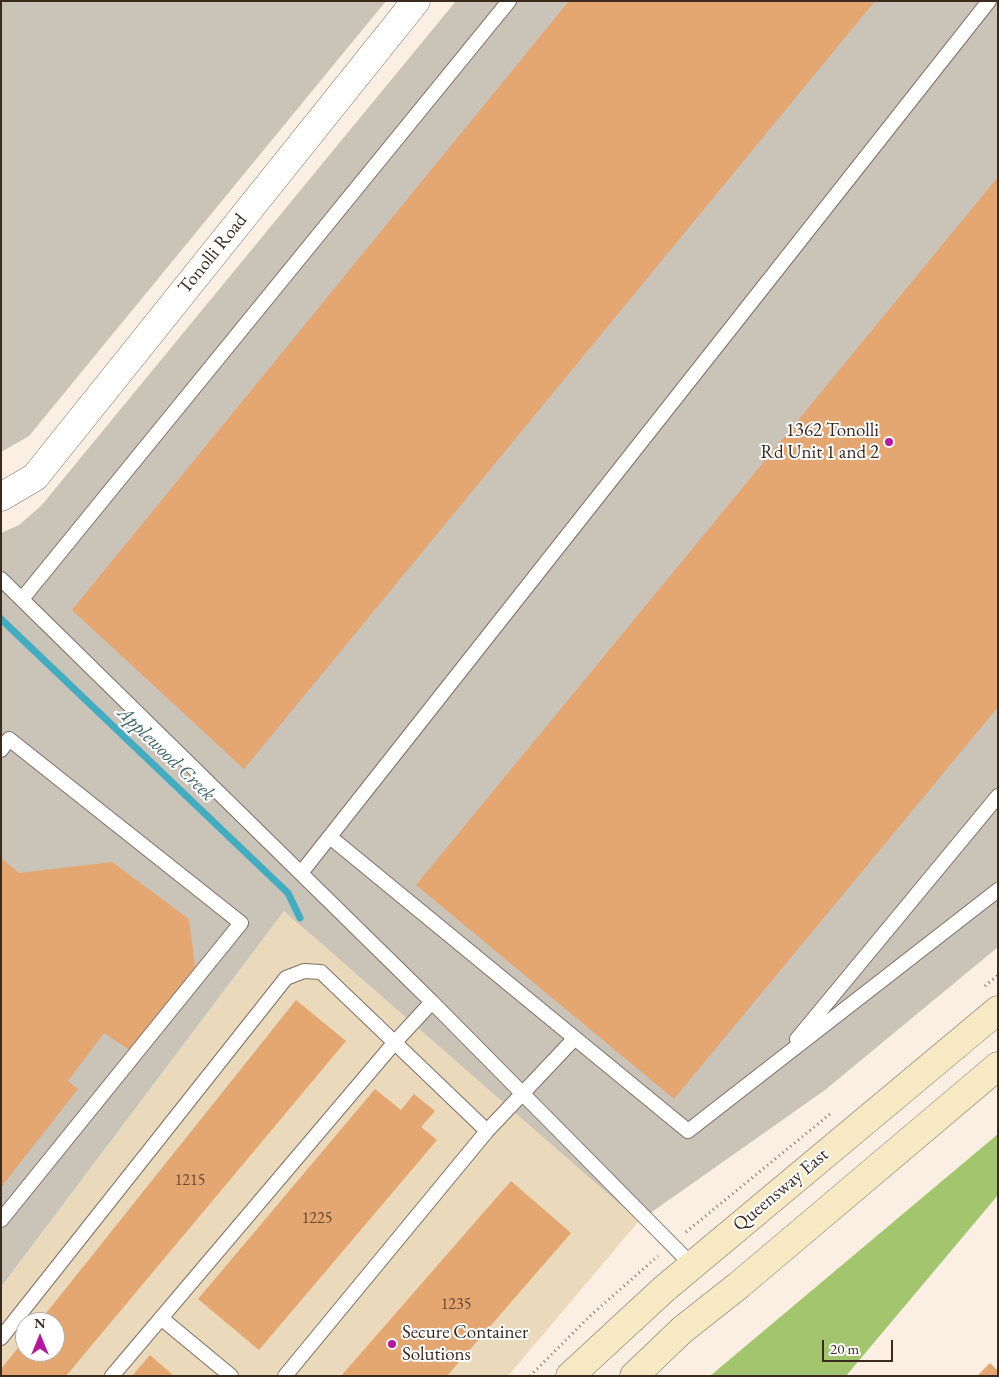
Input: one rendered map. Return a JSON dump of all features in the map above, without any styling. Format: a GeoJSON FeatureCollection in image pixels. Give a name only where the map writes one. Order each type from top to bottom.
{"type":"FeatureCollection","features":[{"type":"Feature","properties":{"kind":"main road","name":"Queensway East"},"geometry":{"type":"LineString","coordinates":[[570,1376],[692,1265],[998,1010]]}},
{"type":"Feature","properties":{"kind":"main road"},"geometry":{"type":"LineString","coordinates":[[634,1376],[682,1330],[739,1285],[998,1066]]}},
{"type":"Feature","properties":{"kind":"street","name":"Tonolli Road"},"geometry":{"type":"LineString","coordinates":[[1,497],[35,477],[416,1]]}},
{"type":"Feature","properties":{"kind":"lane"},"geometry":{"type":"LineString","coordinates":[[22,599],[509,1]]}},
{"type":"Feature","properties":{"kind":"lane"},"geometry":{"type":"LineString","coordinates":[[301,874],[989,1]]}},
{"type":"Feature","properties":{"kind":"lane"},"geometry":{"type":"LineString","coordinates":[[1,579],[432,1002],[692,1265]]}},
{"type":"Feature","properties":{"kind":"lane"},"geometry":{"type":"LineString","coordinates":[[1,750],[10,739],[241,924],[1,1220]]}},
{"type":"Feature","properties":{"kind":"lane"},"geometry":{"type":"LineString","coordinates":[[781,1059],[998,796]]}},
{"type":"Feature","properties":{"kind":"lane"},"geometry":{"type":"LineString","coordinates":[[330,837],[688,1132],[998,890]]}},
{"type":"Feature","properties":{"kind":"lane"},"geometry":{"type":"LineString","coordinates":[[1,1338],[286,978],[304,971],[321,972],[487,1131]]}},
{"type":"Feature","properties":{"kind":"lane"},"geometry":{"type":"LineString","coordinates":[[112,1376],[394,1042],[432,1002]]}},
{"type":"Feature","properties":{"kind":"lane"},"geometry":{"type":"LineString","coordinates":[[285,1376],[487,1131],[574,1038]]}},
{"type":"Feature","properties":{"kind":"lane"},"geometry":{"type":"LineString","coordinates":[[162,1318],[231,1376]]}},
{"type":"Feature","properties":{"kind":"path"},"geometry":{"type":"LineString","coordinates":[[530,1376],[590,1316],[646,1266]]}},
{"type":"Feature","properties":{"kind":"shaded area"},"geometry":{"type":"Polygon","coordinates":[[[1,1],[386,1],[29,436],[1,452],[1,1]]]}},
{"type":"Feature","properties":{"kind":"shaded area"},"geometry":{"type":"Polygon","coordinates":[[[456,1],[998,1],[998,947],[825,1090],[639,1221],[284,911],[1,1287],[1,533],[19,525],[41,506],[456,1]]]}},
{"type":"Feature","properties":{"kind":"shaded area"},"geometry":{"type":"Polygon","coordinates":[[[284,911],[639,1221],[508,1376],[1,1376],[1,1287],[284,911]]]}},
{"type":"Feature","properties":{"kind":"green space"},"geometry":{"type":"Polygon","coordinates":[[[998,1134],[998,1195],[846,1376],[710,1376],[998,1134]]]}},
{"type":"Feature","properties":{"kind":"building"},"geometry":{"type":"Polygon","coordinates":[[[569,1],[875,1],[244,769],[72,610],[569,1]]]}},
{"type":"Feature","properties":{"kind":"building","name":"1362 Tonolli Rd Unit 1 and 2"},"geometry":{"type":"Polygon","coordinates":[[[998,177],[998,707],[674,1099],[416,885],[998,177]]]}},
{"type":"Feature","properties":{"kind":"building"},"geometry":{"type":"Polygon","coordinates":[[[1,858],[19,873],[112,862],[189,919],[196,973],[131,1051],[104,1033],[68,1081],[78,1089],[1,1187],[1,858]]]}},
{"type":"Feature","properties":{"kind":"building"},"geometry":{"type":"Polygon","coordinates":[[[296,1000],[346,1041],[66,1376],[1,1376],[1,1369],[15,1352],[15,1362],[65,1362],[65,1312],[47,1312],[296,1000]]]}},
{"type":"Feature","properties":{"kind":"building"},"geometry":{"type":"Polygon","coordinates":[[[375,1089],[401,1110],[414,1094],[435,1111],[421,1127],[437,1140],[259,1350],[198,1299],[375,1089]]]}},
{"type":"Feature","properties":{"kind":"building"},"geometry":{"type":"Polygon","coordinates":[[[511,1181],[571,1233],[447,1376],[341,1376],[511,1181]]]}},
{"type":"Feature","properties":{"kind":"building"},"geometry":{"type":"Polygon","coordinates":[[[150,1355],[174,1376],[132,1376],[150,1355]]]}},
{"type":"Feature","properties":{"kind":"building"},"geometry":{"type":"Polygon","coordinates":[[[990,1363],[998,1371],[998,1376],[977,1376],[990,1363]]]}},
{"type":"Feature","properties":{"kind":"waterway","name":"Applewood Creek"},"geometry":{"type":"LineString","coordinates":[[1,619],[288,893],[300,918]]}},
{"type":"Feature","properties":{"kind":"place","name":"1362 Tonolli Rd Unit 1 and 2"},"geometry":{"type":"Point","coordinates":[889,442]}},
{"type":"Feature","properties":{"kind":"place","name":"Secure Container Solutions"},"geometry":{"type":"Point","coordinates":[392,1344]}}]}
